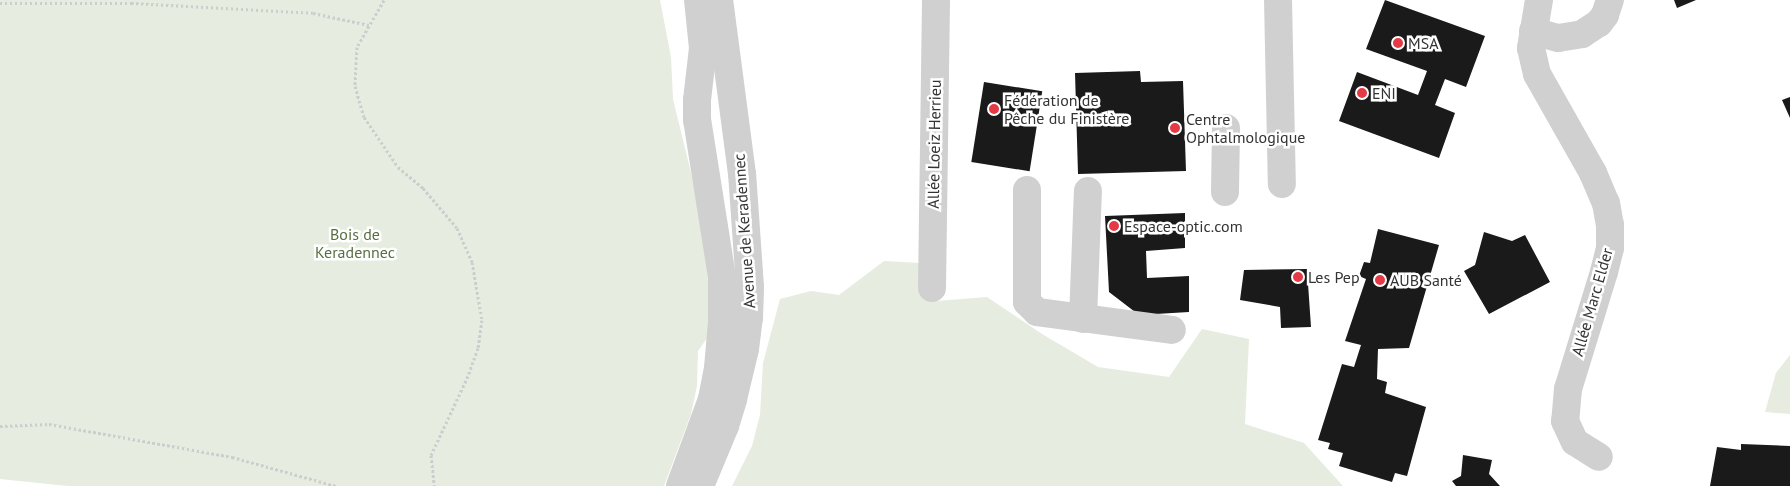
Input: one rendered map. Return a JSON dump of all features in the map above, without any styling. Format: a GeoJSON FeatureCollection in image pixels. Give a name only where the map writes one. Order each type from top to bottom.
{"type":"FeatureCollection","features":[{"type":"Feature","properties":{"kind":"street","name":"Avenue de Keradennec"},"geometry":{"type":"LineString","coordinates":[[680,486],[712,399],[718,368],[722,322],[722,277],[697,120],[697,100],[703,48],[698,0]]}},
{"type":"Feature","properties":{"kind":"street","name":"Avenue de Keradennec"},"geometry":{"type":"LineString","coordinates":[[700,486],[725,426],[733,399],[742,365],[749,318],[750,288],[742,174],[720,0]]}},
{"type":"Feature","properties":{"kind":"street","name":"Allée Loeiz Herrieu"},"geometry":{"type":"LineString","coordinates":[[932,288],[936,0]]}},
{"type":"Feature","properties":{"kind":"street"},"geometry":{"type":"LineString","coordinates":[[1278,0],[1282,184]]}},
{"type":"Feature","properties":{"kind":"street","name":"Allée Marc Elder"},"geometry":{"type":"LineString","coordinates":[[1539,0],[1533,31],[1533,60],[1537,74],[1593,173],[1606,203],[1610,225],[1610,248],[1568,389],[1566,421],[1575,442],[1598,457]]}},
{"type":"Feature","properties":{"kind":"street"},"geometry":{"type":"LineString","coordinates":[[1533,31],[1558,38],[1582,34],[1602,19],[1610,0]]}},
{"type":"Feature","properties":{"kind":"street"},"geometry":{"type":"LineString","coordinates":[[1225,192],[1226,128]]}},
{"type":"Feature","properties":{"kind":"street"},"geometry":{"type":"LineString","coordinates":[[1027,190],[1027,302],[1037,312],[1172,330]]}},
{"type":"Feature","properties":{"kind":"street"},"geometry":{"type":"LineString","coordinates":[[1083,319],[1088,191]]}},
{"type":"Feature","properties":{"kind":"path"},"geometry":{"type":"LineString","coordinates":[[384,0],[357,46],[355,86],[364,117],[398,167],[423,188],[457,228],[472,262],[482,320],[478,348],[468,376],[431,455],[434,486]]}},
{"type":"Feature","properties":{"kind":"path"},"geometry":{"type":"LineString","coordinates":[[0,3],[131,3],[304,12],[369,24]]}},
{"type":"Feature","properties":{"kind":"path"},"geometry":{"type":"LineString","coordinates":[[0,426],[49,424],[232,456],[336,486]]}},
{"type":"Feature","properties":{"kind":"green space","name":"Bois de Keradennec"},"geometry":{"type":"Polygon","coordinates":[[[0,0],[660,0],[671,57],[673,99],[692,177],[707,259],[710,334],[698,351],[697,386],[691,414],[664,486],[68,486],[0,479],[0,0]]]}},
{"type":"Feature","properties":{"kind":"green space"},"geometry":{"type":"Polygon","coordinates":[[[884,261],[920,263],[937,301],[987,297],[1042,334],[1098,367],[1169,377],[1202,329],[1249,339],[1245,424],[1304,443],[1343,486],[732,486],[752,446],[760,415],[763,363],[780,299],[811,291],[839,295],[884,261]]]}},
{"type":"Feature","properties":{"kind":"green space"},"geometry":{"type":"Polygon","coordinates":[[[1790,355],[1790,414],[1765,412],[1776,373],[1790,355]]]}},
{"type":"Feature","properties":{"kind":"building"},"geometry":{"type":"Polygon","coordinates":[[[1385,0],[1485,36],[1466,87],[1445,79],[1435,105],[1455,113],[1439,158],[1339,121],[1357,72],[1418,95],[1427,71],[1366,49],[1385,0]]]}},
{"type":"Feature","properties":{"kind":"building"},"geometry":{"type":"Polygon","coordinates":[[[1674,0],[1696,0],[1677,8],[1674,0]]]}},
{"type":"Feature","properties":{"kind":"building"},"geometry":{"type":"Polygon","coordinates":[[[1140,71],[1141,82],[1183,81],[1186,171],[1078,174],[1075,73],[1140,71]]]}},
{"type":"Feature","properties":{"kind":"building"},"geometry":{"type":"Polygon","coordinates":[[[984,82],[1042,91],[1030,171],[971,162],[984,82]]]}},
{"type":"Feature","properties":{"kind":"building"},"geometry":{"type":"Polygon","coordinates":[[[1790,97],[1790,118],[1782,100],[1790,97]]]}},
{"type":"Feature","properties":{"kind":"building"},"geometry":{"type":"Polygon","coordinates":[[[1185,213],[1185,248],[1146,251],[1147,278],[1189,276],[1189,312],[1139,315],[1109,292],[1105,216],[1185,213]]]}},
{"type":"Feature","properties":{"kind":"building"},"geometry":{"type":"Polygon","coordinates":[[[1378,229],[1439,245],[1409,348],[1378,349],[1377,379],[1387,382],[1385,393],[1426,407],[1407,476],[1395,473],[1392,482],[1339,466],[1343,453],[1328,449],[1330,443],[1318,440],[1342,364],[1354,367],[1361,345],[1345,341],[1366,279],[1359,276],[1364,262],[1370,263],[1378,229]]]}},
{"type":"Feature","properties":{"kind":"building"},"geometry":{"type":"Polygon","coordinates":[[[1484,232],[1512,241],[1525,235],[1550,282],[1489,314],[1464,271],[1475,265],[1484,232]]]}},
{"type":"Feature","properties":{"kind":"building"},"geometry":{"type":"Polygon","coordinates":[[[1307,269],[1311,327],[1281,328],[1280,307],[1240,300],[1244,270],[1307,269]]]}},
{"type":"Feature","properties":{"kind":"building"},"geometry":{"type":"Polygon","coordinates":[[[1741,444],[1790,446],[1790,486],[1710,486],[1717,447],[1741,450],[1741,444]]]}},
{"type":"Feature","properties":{"kind":"building"},"geometry":{"type":"Polygon","coordinates":[[[1463,455],[1492,460],[1489,474],[1500,486],[1456,486],[1452,481],[1461,476],[1463,455]]]}},
{"type":"Feature","properties":{"kind":"place","name":"MSA"},"geometry":{"type":"Point","coordinates":[1398,43]}},
{"type":"Feature","properties":{"kind":"place","name":"ENI"},"geometry":{"type":"Point","coordinates":[1362,93]}},
{"type":"Feature","properties":{"kind":"place","name":"Fédération de Pêche du Finistère"},"geometry":{"type":"Point","coordinates":[994,109]}},
{"type":"Feature","properties":{"kind":"place","name":"Centre Ophtalmologique"},"geometry":{"type":"Point","coordinates":[1175,128]}},
{"type":"Feature","properties":{"kind":"place","name":"Espace-optic.com"},"geometry":{"type":"Point","coordinates":[1114,226]}},
{"type":"Feature","properties":{"kind":"place","name":"Les Pep"},"geometry":{"type":"Point","coordinates":[1298,277]}},
{"type":"Feature","properties":{"kind":"place","name":"AUB Santé"},"geometry":{"type":"Point","coordinates":[1380,280]}}]}
